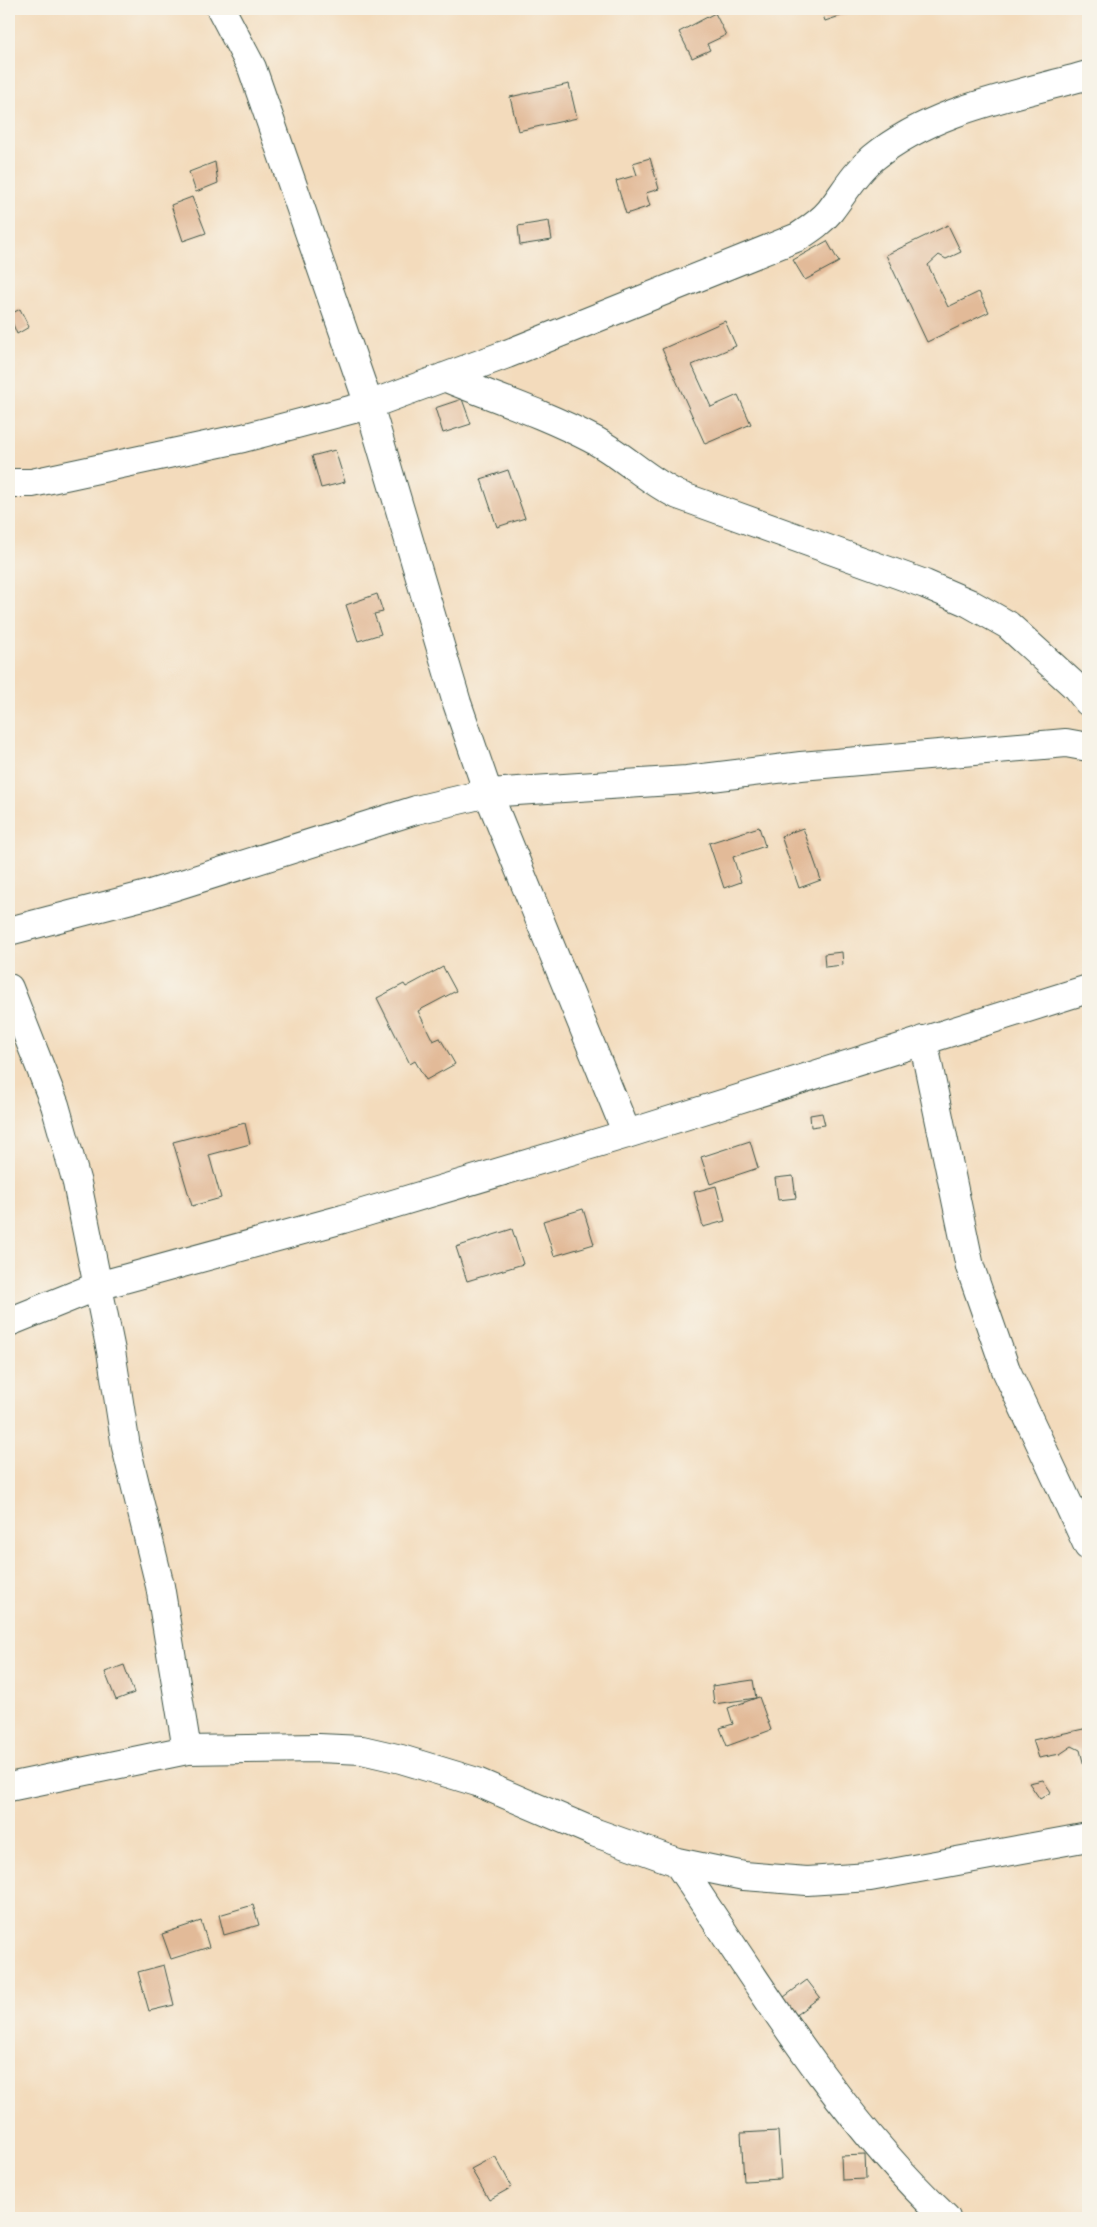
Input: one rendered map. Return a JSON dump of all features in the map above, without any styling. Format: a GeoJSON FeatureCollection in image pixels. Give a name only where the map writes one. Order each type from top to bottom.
{"type":"FeatureCollection","features":[{"type":"Feature","properties":{"kind":"street"},"geometry":{"type":"LineString","coordinates":[[222,9],[252,68],[369,406],[457,703],[488,794],[627,1134]]}},
{"type":"Feature","properties":{"kind":"street"},"geometry":{"type":"LineString","coordinates":[[9,496],[20,483],[243,438],[369,406],[444,378],[718,271],[798,237],[815,226],[830,211],[849,183],[871,160],[896,140],[930,123],[957,111],[1088,75]]}},
{"type":"Feature","properties":{"kind":"street"},"geometry":{"type":"LineString","coordinates":[[444,378],[593,439],[661,487],[925,584],[969,603],[1008,625],[1084,691]]}},
{"type":"Feature","properties":{"kind":"street"},"geometry":{"type":"LineString","coordinates":[[9,931],[147,895],[416,810],[488,794],[687,780],[800,766],[1066,743],[1088,747]]}},
{"type":"Feature","properties":{"kind":"street"},"geometry":{"type":"LineString","coordinates":[[9,988],[55,1105],[77,1183],[112,1351],[126,1447],[160,1586],[187,1750]]}},
{"type":"Feature","properties":{"kind":"street"},"geometry":{"type":"LineString","coordinates":[[9,1322],[98,1286],[343,1219],[627,1134],[1088,989]]}},
{"type":"Feature","properties":{"kind":"street"},"geometry":{"type":"LineString","coordinates":[[923,1040],[972,1276],[1006,1370],[1088,1546]]}},
{"type":"Feature","properties":{"kind":"street"},"geometry":{"type":"LineString","coordinates":[[9,1787],[187,1750],[319,1748],[362,1750],[393,1757],[477,1782],[596,1833],[678,1862],[744,1876],[807,1881],[870,1877],[1088,1837]]}},
{"type":"Feature","properties":{"kind":"street"},"geometry":{"type":"LineString","coordinates":[[678,1862],[756,1981],[863,2130],[946,2218]]}},
{"type":"Feature","properties":{"kind":"building"},"geometry":{"type":"Polygon","coordinates":[[[821,9],[855,9],[855,11],[825,21],[821,9]]]}},
{"type":"Feature","properties":{"kind":"building"},"geometry":{"type":"Polygon","coordinates":[[[715,13],[726,35],[707,44],[710,50],[692,58],[679,32],[715,13]]]}},
{"type":"Feature","properties":{"kind":"building"},"geometry":{"type":"Polygon","coordinates":[[[569,84],[577,118],[518,131],[510,97],[569,84]]]}},
{"type":"Feature","properties":{"kind":"building"},"geometry":{"type":"Polygon","coordinates":[[[650,158],[659,189],[646,193],[650,206],[626,214],[616,181],[637,175],[633,163],[650,158]]]}},
{"type":"Feature","properties":{"kind":"building"},"geometry":{"type":"Polygon","coordinates":[[[215,162],[218,183],[196,192],[189,172],[215,162]]]}},
{"type":"Feature","properties":{"kind":"building"},"geometry":{"type":"Polygon","coordinates":[[[192,197],[206,233],[183,241],[171,205],[192,197]]]}},
{"type":"Feature","properties":{"kind":"building"},"geometry":{"type":"Polygon","coordinates":[[[549,221],[552,240],[520,245],[518,226],[549,221]]]}},
{"type":"Feature","properties":{"kind":"building"},"geometry":{"type":"Polygon","coordinates":[[[948,225],[961,252],[946,259],[939,255],[928,265],[948,307],[979,292],[989,312],[927,342],[886,255],[948,225]]]}},
{"type":"Feature","properties":{"kind":"building"},"geometry":{"type":"Polygon","coordinates":[[[827,241],[839,262],[805,280],[793,260],[827,241]]]}},
{"type":"Feature","properties":{"kind":"building"},"geometry":{"type":"Polygon","coordinates":[[[20,309],[29,327],[17,334],[9,315],[20,309]]]}},
{"type":"Feature","properties":{"kind":"building"},"geometry":{"type":"Polygon","coordinates":[[[725,321],[736,346],[692,365],[711,407],[738,395],[751,424],[705,444],[662,349],[725,321]]]}},
{"type":"Feature","properties":{"kind":"building"},"geometry":{"type":"Polygon","coordinates":[[[462,399],[471,424],[443,433],[435,408],[462,399]]]}},
{"type":"Feature","properties":{"kind":"building"},"geometry":{"type":"Polygon","coordinates":[[[335,450],[345,482],[321,488],[312,456],[335,450]]]}},
{"type":"Feature","properties":{"kind":"building"},"geometry":{"type":"Polygon","coordinates":[[[508,470],[525,518],[497,527],[481,479],[508,470]]]}},
{"type":"Feature","properties":{"kind":"building"},"geometry":{"type":"Polygon","coordinates":[[[377,594],[383,612],[374,614],[381,634],[358,641],[346,605],[377,594]]]}},
{"type":"Feature","properties":{"kind":"building"},"geometry":{"type":"Polygon","coordinates":[[[759,827],[765,846],[733,857],[741,882],[724,888],[709,843],[759,827]]]}},
{"type":"Feature","properties":{"kind":"building"},"geometry":{"type":"Polygon","coordinates":[[[803,828],[821,880],[799,888],[781,836],[803,828]]]}},
{"type":"Feature","properties":{"kind":"building"},"geometry":{"type":"Polygon","coordinates":[[[842,952],[843,965],[825,967],[824,954],[842,952]]]}},
{"type":"Feature","properties":{"kind":"building"},"geometry":{"type":"Polygon","coordinates":[[[443,967],[456,991],[418,1011],[433,1041],[440,1038],[455,1064],[426,1080],[415,1061],[410,1064],[377,998],[404,984],[406,987],[443,967]]]}},
{"type":"Feature","properties":{"kind":"building"},"geometry":{"type":"Polygon","coordinates":[[[822,1113],[825,1125],[811,1127],[810,1115],[822,1113]]]}},
{"type":"Feature","properties":{"kind":"building"},"geometry":{"type":"Polygon","coordinates":[[[245,1123],[250,1144],[209,1155],[221,1198],[192,1206],[173,1142],[245,1123]]]}},
{"type":"Feature","properties":{"kind":"building"},"geometry":{"type":"Polygon","coordinates":[[[750,1141],[758,1168],[710,1184],[701,1157],[750,1141]]]}},
{"type":"Feature","properties":{"kind":"building"},"geometry":{"type":"Polygon","coordinates":[[[793,1176],[796,1198],[778,1200],[775,1178],[793,1176]]]}},
{"type":"Feature","properties":{"kind":"building"},"geometry":{"type":"Polygon","coordinates":[[[716,1186],[725,1221],[703,1227],[694,1192],[716,1186]]]}},
{"type":"Feature","properties":{"kind":"building"},"geometry":{"type":"Polygon","coordinates":[[[583,1209],[594,1244],[554,1256],[543,1221],[583,1209]]]}},
{"type":"Feature","properties":{"kind":"building"},"geometry":{"type":"Polygon","coordinates":[[[512,1229],[523,1264],[467,1281],[456,1247],[512,1229]]]}},
{"type":"Feature","properties":{"kind":"building"},"geometry":{"type":"Polygon","coordinates":[[[124,1665],[134,1693],[116,1700],[105,1672],[124,1665]]]}},
{"type":"Feature","properties":{"kind":"building"},"geometry":{"type":"Polygon","coordinates":[[[753,1680],[756,1698],[714,1704],[712,1686],[753,1680]]]}},
{"type":"Feature","properties":{"kind":"building"},"geometry":{"type":"Polygon","coordinates":[[[759,1697],[771,1730],[727,1746],[720,1728],[733,1724],[728,1708],[759,1697]]]}},
{"type":"Feature","properties":{"kind":"building"},"geometry":{"type":"Polygon","coordinates":[[[1088,1728],[1088,1782],[1080,1750],[1072,1746],[1060,1754],[1039,1758],[1033,1740],[1088,1728]]]}},
{"type":"Feature","properties":{"kind":"building"},"geometry":{"type":"Polygon","coordinates":[[[1043,1780],[1051,1792],[1040,1799],[1029,1783],[1043,1780]]]}},
{"type":"Feature","properties":{"kind":"building"},"geometry":{"type":"Polygon","coordinates":[[[253,1905],[259,1925],[224,1935],[219,1915],[253,1905]]]}},
{"type":"Feature","properties":{"kind":"building"},"geometry":{"type":"Polygon","coordinates":[[[201,1921],[209,1947],[171,1959],[162,1934],[201,1921]]]}},
{"type":"Feature","properties":{"kind":"building"},"geometry":{"type":"Polygon","coordinates":[[[164,1965],[174,2005],[149,2011],[138,1972],[164,1965]]]}},
{"type":"Feature","properties":{"kind":"building"},"geometry":{"type":"Polygon","coordinates":[[[807,1980],[820,1997],[793,2017],[780,2000],[807,1980]]]}},
{"type":"Feature","properties":{"kind":"building"},"geometry":{"type":"Polygon","coordinates":[[[778,2131],[781,2179],[744,2181],[741,2133],[778,2131]]]}},
{"type":"Feature","properties":{"kind":"building"},"geometry":{"type":"Polygon","coordinates":[[[865,2155],[866,2179],[842,2180],[841,2156],[865,2155]]]}},
{"type":"Feature","properties":{"kind":"building"},"geometry":{"type":"Polygon","coordinates":[[[495,2156],[512,2187],[489,2200],[471,2169],[495,2156]]]}}]}
